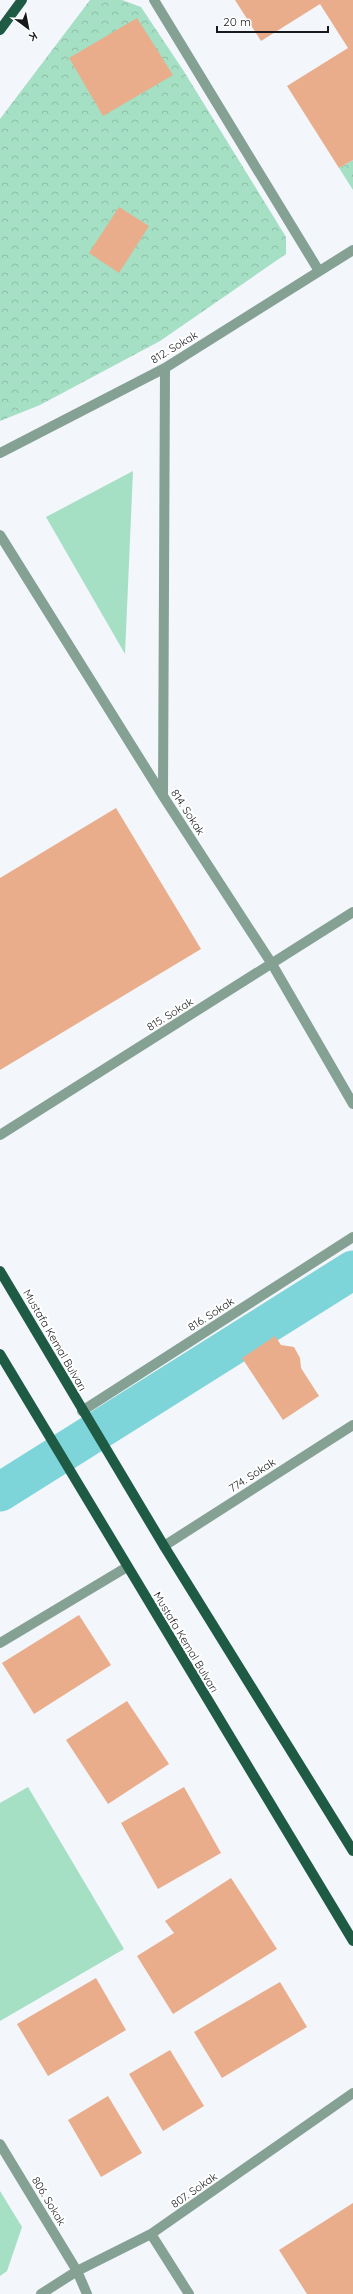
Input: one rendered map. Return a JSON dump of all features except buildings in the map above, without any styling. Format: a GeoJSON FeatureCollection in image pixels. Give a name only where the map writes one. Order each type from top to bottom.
{"type":"FeatureCollection","features":[{"type":"Feature","properties":{"kind":"main road"},"geometry":{"type":"LineString","coordinates":[[0,30],[22,0]]}},
{"type":"Feature","properties":{"kind":"main road","name":"Mustafa Kemal Bulvarı"},"geometry":{"type":"LineString","coordinates":[[0,1271],[82,1411],[164,1546],[353,1851]]}},
{"type":"Feature","properties":{"kind":"main road","name":"Mustafa Kemal Bulvarı"},"geometry":{"type":"LineString","coordinates":[[0,1354],[66,1468],[353,1941]]}},
{"type":"Feature","properties":{"kind":"street"},"geometry":{"type":"LineString","coordinates":[[154,0],[319,271]]}},
{"type":"Feature","properties":{"kind":"street","name":"812. Sokak"},"geometry":{"type":"LineString","coordinates":[[0,453],[165,368],[353,250]]}},
{"type":"Feature","properties":{"kind":"street"},"geometry":{"type":"LineString","coordinates":[[163,796],[165,368]]}},
{"type":"Feature","properties":{"kind":"street","name":"814. Sokak"},"geometry":{"type":"LineString","coordinates":[[0,535],[163,796],[272,964],[353,1104]]}},
{"type":"Feature","properties":{"kind":"street","name":"815. Sokak"},"geometry":{"type":"LineString","coordinates":[[0,1136],[353,912]]}},
{"type":"Feature","properties":{"kind":"street","name":"816. Sokak"},"geometry":{"type":"LineString","coordinates":[[82,1411],[353,1237]]}},
{"type":"Feature","properties":{"kind":"street","name":"774. Sokak"},"geometry":{"type":"LineString","coordinates":[[164,1546],[353,1424]]}},
{"type":"Feature","properties":{"kind":"street"},"geometry":{"type":"LineString","coordinates":[[0,1643],[127,1567]]}},
{"type":"Feature","properties":{"kind":"street","name":"807. Sokak"},"geometry":{"type":"LineString","coordinates":[[41,2294],[77,2271],[151,2234],[353,2093]]}},
{"type":"Feature","properties":{"kind":"street","name":"806. Sokak"},"geometry":{"type":"LineString","coordinates":[[0,2144],[77,2271],[87,2294]]}},
{"type":"Feature","properties":{"kind":"street"},"geometry":{"type":"LineString","coordinates":[[151,2234],[189,2294]]}},
{"type":"Feature","properties":{"kind":"green space"},"geometry":{"type":"Polygon","coordinates":[[[90,0],[122,0],[141,7],[183,70],[286,237],[286,254],[160,341],[40,405],[0,421],[0,119],[90,0]]]}},
{"type":"Feature","properties":{"kind":"green space"},"geometry":{"type":"Polygon","coordinates":[[[353,160],[353,190],[339,168],[353,160]]]}},
{"type":"Feature","properties":{"kind":"green space"},"geometry":{"type":"Polygon","coordinates":[[[133,471],[125,654],[46,517],[133,471]]]}},
{"type":"Feature","properties":{"kind":"green space"},"geometry":{"type":"Polygon","coordinates":[[[28,1787],[124,1949],[0,2021],[0,1803],[28,1787]]]}},
{"type":"Feature","properties":{"kind":"green space"},"geometry":{"type":"Polygon","coordinates":[[[0,2191],[22,2227],[7,2271],[0,2276],[0,2191]]]}},
{"type":"Feature","properties":{"kind":"waterway"},"geometry":{"type":"LineString","coordinates":[[0,1492],[353,1270]]}}]}
